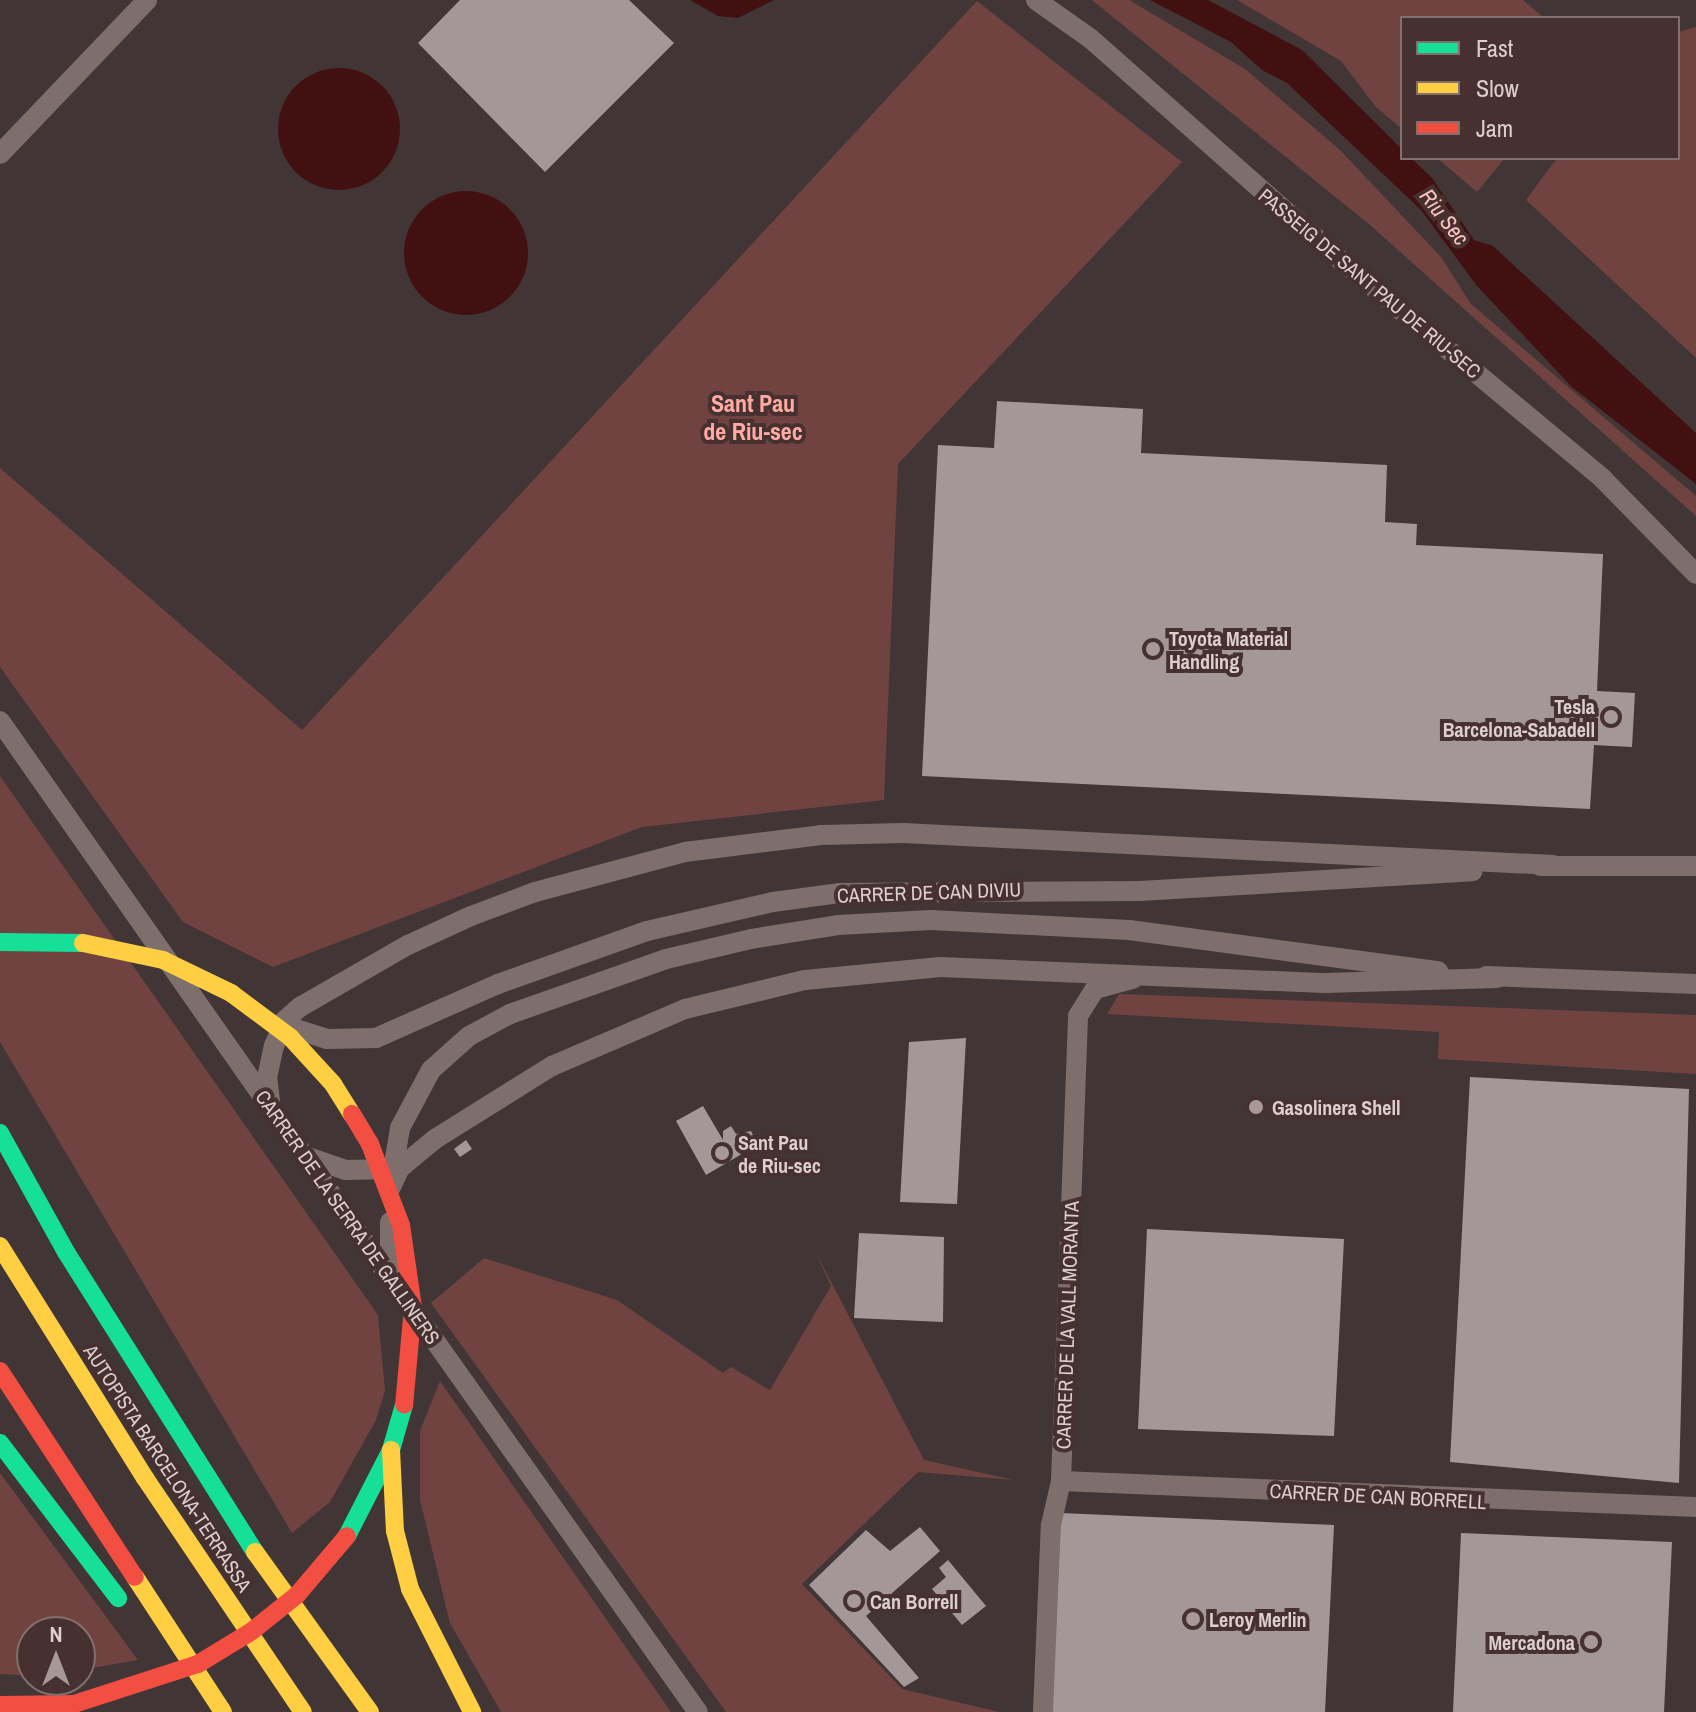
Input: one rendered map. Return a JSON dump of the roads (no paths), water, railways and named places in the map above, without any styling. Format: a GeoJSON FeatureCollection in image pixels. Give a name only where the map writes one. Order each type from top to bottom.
{"type":"FeatureCollection","features":[{"type":"Feature","properties":{"kind":"main road"},"geometry":{"type":"LineString","coordinates":[[0,931],[20,939]]}},
{"type":"Feature","properties":{"kind":"main road"},"geometry":{"type":"LineString","coordinates":[[0,942],[20,939],[83,943],[163,960],[231,993],[267,1018],[333,1084],[370,1144],[390,1188],[413,1307],[404,1405],[391,1450],[347,1536],[297,1595],[252,1631],[198,1664],[119,1693],[74,1704],[0,1705]]}},
{"type":"Feature","properties":{"kind":"main road"},"geometry":{"type":"LineString","coordinates":[[0,1133],[66,1252],[247,1541],[370,1712]]}},
{"type":"Feature","properties":{"kind":"main road","name":"AUTOPISTA BARCELONA-TERRASSA"},"geometry":{"type":"LineString","coordinates":[[0,1246],[145,1478],[303,1712]]}},
{"type":"Feature","properties":{"kind":"main road"},"geometry":{"type":"LineString","coordinates":[[0,1371],[181,1653],[223,1712]]}},
{"type":"Feature","properties":{"kind":"main road"},"geometry":{"type":"LineString","coordinates":[[0,1443],[118,1598],[181,1653]]}},
{"type":"Feature","properties":{"kind":"main road"},"geometry":{"type":"LineString","coordinates":[[391,1450],[395,1531],[410,1589],[472,1712]]}},
{"type":"Feature","properties":{"kind":"street"},"geometry":{"type":"LineString","coordinates":[[0,154],[147,0]]}},
{"type":"Feature","properties":{"kind":"street","name":"PASSEIG DE SANT PAU DE RIU-SEC"},"geometry":{"type":"LineString","coordinates":[[1036,0],[1091,39],[1337,257],[1603,479],[1696,574]]}},
{"type":"Feature","properties":{"kind":"street","name":"CARRER DE LA SERRA DE GALLINERS"},"geometry":{"type":"LineString","coordinates":[[0,721],[698,1712]]}},
{"type":"Feature","properties":{"kind":"street","name":"CARRER DE CAN DIVIU"},"geometry":{"type":"LineString","coordinates":[[271,1109],[267,1078],[274,1046],[285,1020],[300,1007],[408,945],[535,892],[625,866],[745,842],[903,833],[1553,865],[1696,866]]}},
{"type":"Feature","properties":{"kind":"street","name":"CARRER DE CAN DIVIU"},"geometry":{"type":"LineString","coordinates":[[267,1018],[327,1039],[376,1038],[498,984],[647,931],[773,902],[840,893],[1140,891],[1553,865]]}},
{"type":"Feature","properties":{"kind":"street","name":"CARRER DE CAN DIVIU"},"geometry":{"type":"LineString","coordinates":[[390,1188],[400,1128],[431,1070],[469,1036],[510,1014],[666,959],[751,939],[838,925],[931,920],[1129,930],[1497,978]]}},
{"type":"Feature","properties":{"kind":"street","name":"CARRER DE CAN DIVIU"},"geometry":{"type":"LineString","coordinates":[[400,1168],[469,1115],[552,1066],[635,1027],[746,993],[805,980],[940,967],[1095,970],[1140,977],[1325,983],[1497,978],[1696,984]]}},
{"type":"Feature","properties":{"kind":"street","name":"CARRER DE LA VALL MORANTA"},"geometry":{"type":"LineString","coordinates":[[1043,1712],[1051,1525],[1061,1481],[1078,1016],[1095,989],[1140,977]]}},
{"type":"Feature","properties":{"kind":"street","name":"CARRER DE CAN DIVIU"},"geometry":{"type":"LineString","coordinates":[[191,993],[247,1010],[300,1007]]}},
{"type":"Feature","properties":{"kind":"street"},"geometry":{"type":"LineString","coordinates":[[305,1156],[346,1170],[400,1168],[391,1187],[390,1278]]}},
{"type":"Feature","properties":{"kind":"street","name":"CARRER DE CAN BORRELL"},"geometry":{"type":"LineString","coordinates":[[1061,1481],[1696,1507]]}},
{"type":"Feature","properties":{"kind":"water"},"geometry":{"type":"Polygon","coordinates":[[[690,0],[774,0],[738,18],[718,16],[690,0]]]}},
{"type":"Feature","properties":{"kind":"water","name":"Riu Sec"},"geometry":{"type":"Polygon","coordinates":[[[1150,0],[1208,0],[1302,50],[1400,147],[1400,160],[1413,160],[1432,178],[1474,240],[1493,246],[1696,433],[1696,484],[1572,387],[1477,286],[1421,210],[1287,83],[1262,70],[1231,42],[1150,0]]]}},
{"type":"Feature","properties":{"kind":"water"},"geometry":{"type":"Polygon","coordinates":[[[339,68],[362,73],[382,86],[395,106],[400,129],[395,152],[382,172],[362,185],[339,190],[316,185],[296,172],[283,152],[278,129],[283,106],[296,86],[316,73],[339,68]]]}},
{"type":"Feature","properties":{"kind":"water"},"geometry":{"type":"Polygon","coordinates":[[[466,191],[490,196],[510,209],[523,229],[528,253],[523,277],[510,297],[490,310],[466,315],[442,310],[422,297],[409,277],[404,253],[409,229],[422,209],[442,196],[466,191]]]}},
{"type":"Feature","properties":{"kind":"place","name":"Toyota Material Handling"},"geometry":{"type":"Point","coordinates":[1153,649]}},
{"type":"Feature","properties":{"kind":"place","name":"Tesla Barcelona-Sabadell"},"geometry":{"type":"Point","coordinates":[1611,717]}},
{"type":"Feature","properties":{"kind":"place","name":"Gasolinera Shell"},"geometry":{"type":"Point","coordinates":[1256,1107]}},
{"type":"Feature","properties":{"kind":"place","name":"Sant Pau de Riu-sec"},"geometry":{"type":"Point","coordinates":[722,1153]}},
{"type":"Feature","properties":{"kind":"place","name":"Can Borrell"},"geometry":{"type":"Point","coordinates":[854,1601]}},
{"type":"Feature","properties":{"kind":"place","name":"Leroy Merlin"},"geometry":{"type":"Point","coordinates":[1193,1619]}},
{"type":"Feature","properties":{"kind":"place","name":"Mercadona"},"geometry":{"type":"Point","coordinates":[1591,1642]}},
{"type":"Feature","properties":{"kind":"district","name":"Sant Pau de Riu-sec"},"geometry":{"type":"Point","coordinates":[753,418]}}]}
